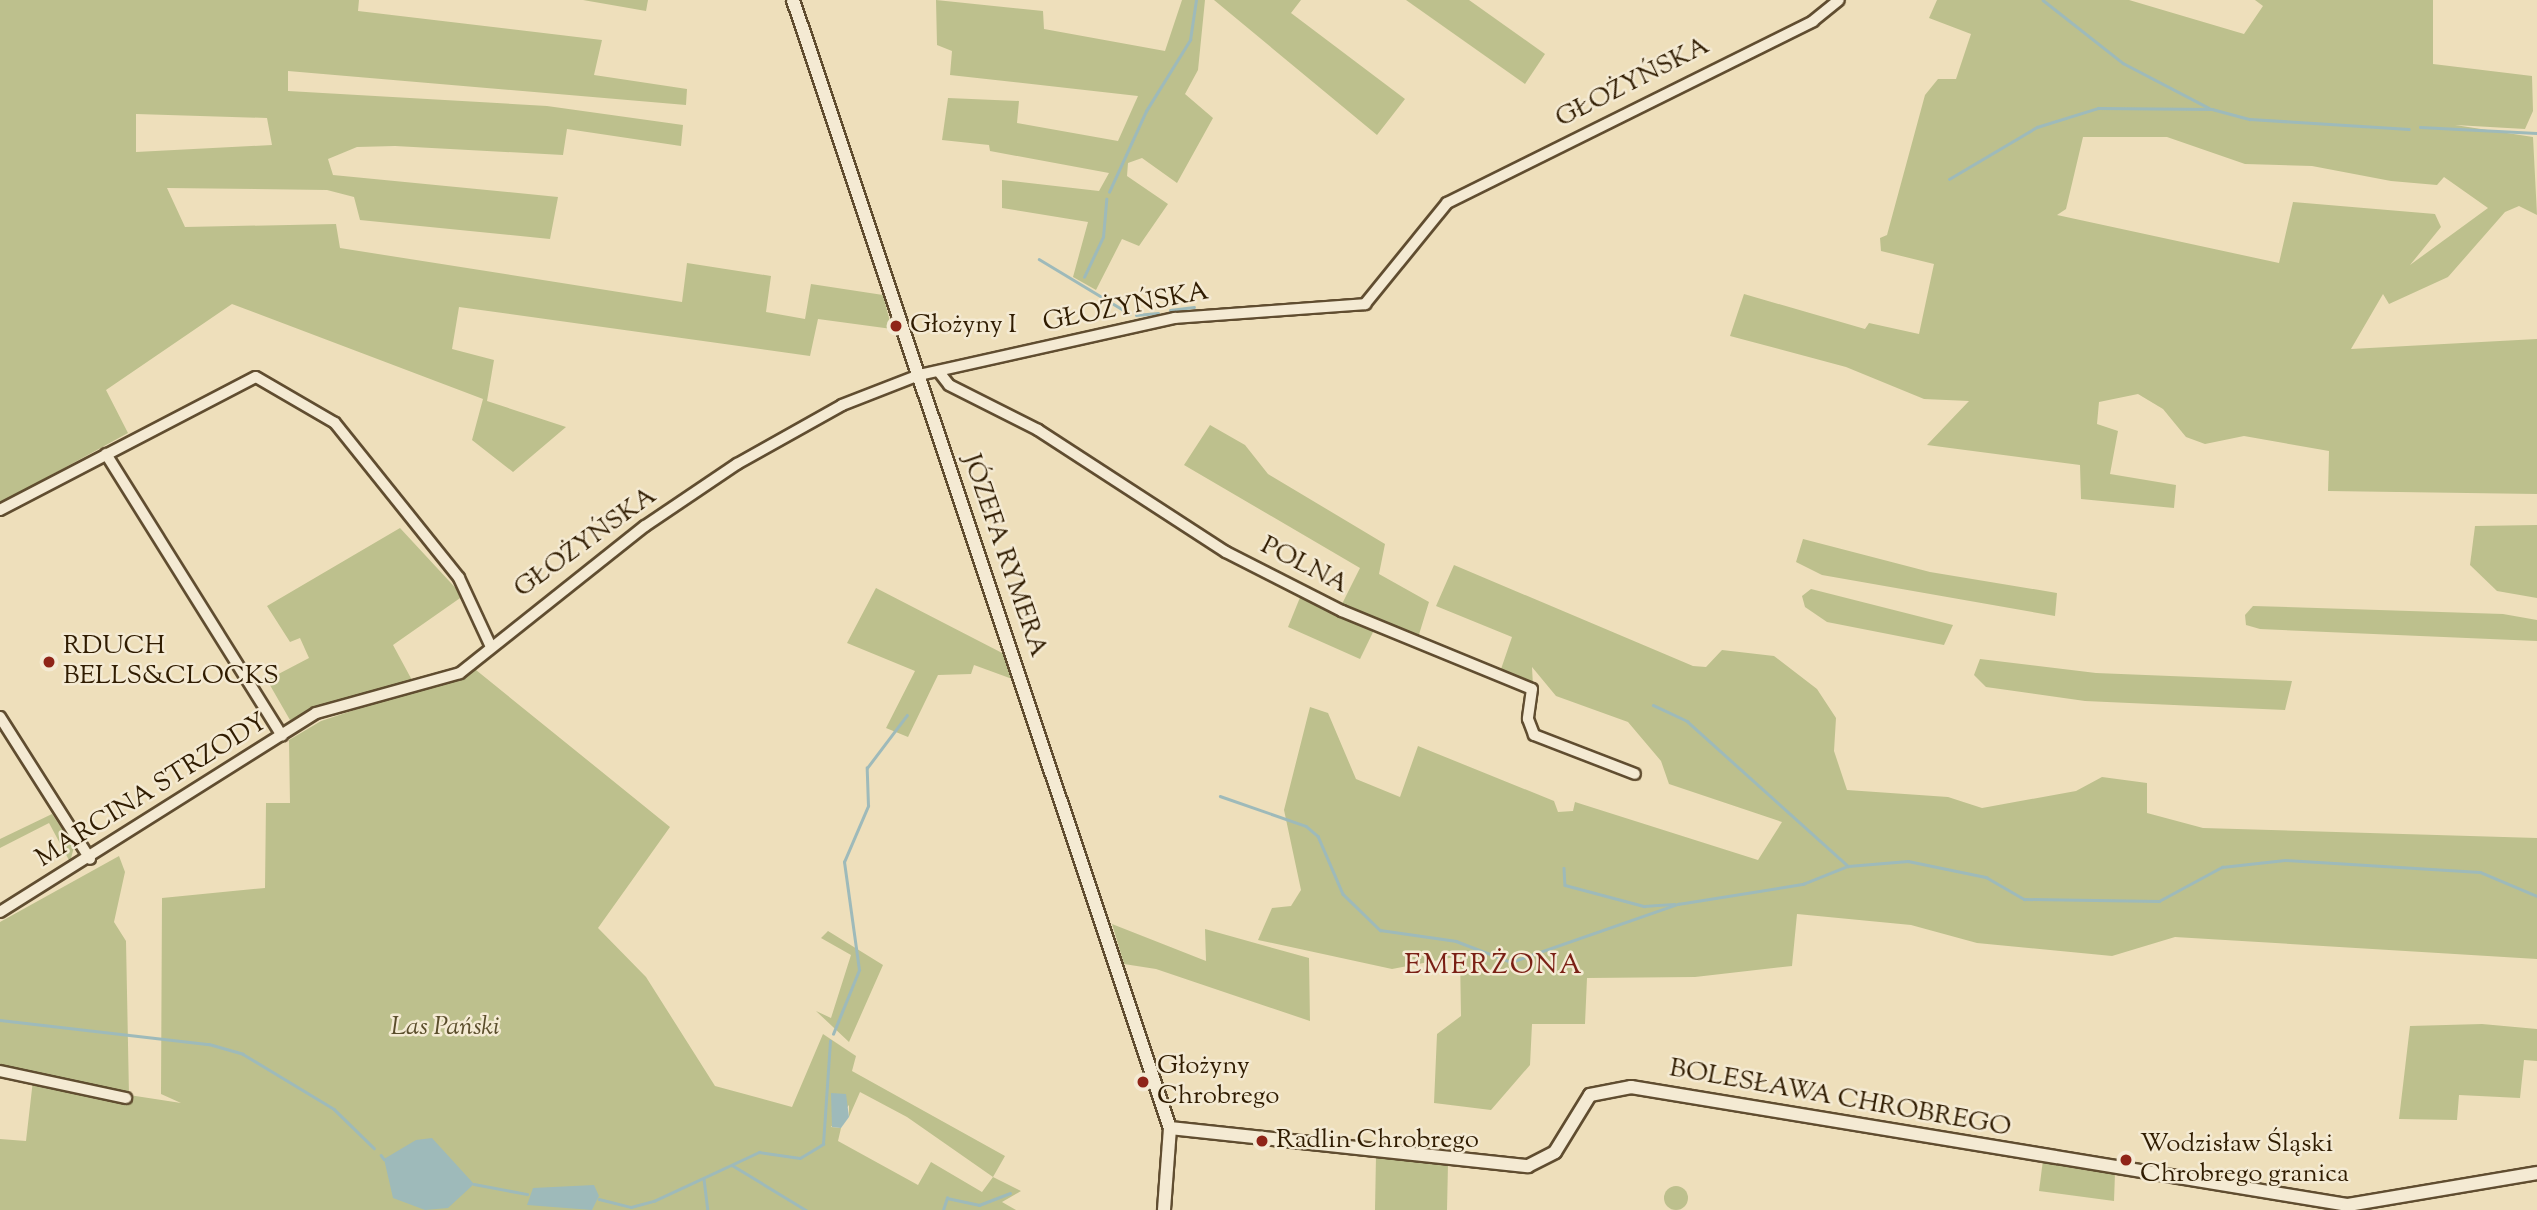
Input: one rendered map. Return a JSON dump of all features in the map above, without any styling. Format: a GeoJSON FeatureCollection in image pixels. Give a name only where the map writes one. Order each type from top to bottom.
{"type":"FeatureCollection","features":[{"type":"Feature","properties":{"kind":"street","name":"JÓZEFA RYMERA"},"geometry":{"type":"LineString","coordinates":[[793,0],[1170,1128],[1172,1143],[1164,1210]]}},
{"type":"Feature","properties":{"kind":"street","name":"GŁOŻYŃSKA"},"geometry":{"type":"LineString","coordinates":[[487,650],[551,594],[737,464],[842,405],[919,375],[1175,318],[1365,304],[1447,202],[1813,20],[1839,0]]}},
{"type":"Feature","properties":{"kind":"street","name":"POLNA"},"geometry":{"type":"LineString","coordinates":[[939,372],[949,385],[1038,430],[1226,552],[1342,611],[1532,689],[1528,719],[1534,735],[1634,774]]}},
{"type":"Feature","properties":{"kind":"street"},"geometry":{"type":"LineString","coordinates":[[0,510],[256,376],[335,423],[454,570],[487,650]]}},
{"type":"Feature","properties":{"kind":"street"},"geometry":{"type":"LineString","coordinates":[[106,454],[282,736]]}},
{"type":"Feature","properties":{"kind":"street","name":"MARCINA STRZODY"},"geometry":{"type":"LineString","coordinates":[[0,912],[90,859],[316,713],[460,673],[487,650]]}},
{"type":"Feature","properties":{"kind":"street"},"geometry":{"type":"LineString","coordinates":[[0,717],[90,859]]}},
{"type":"Feature","properties":{"kind":"street"},"geometry":{"type":"LineString","coordinates":[[0,1071],[126,1098]]}},
{"type":"Feature","properties":{"kind":"street","name":"BOLESŁAWA CHROBREGO"},"geometry":{"type":"LineString","coordinates":[[1170,1128],[1528,1166],[1555,1152],[1590,1095],[1631,1087],[2348,1205],[2537,1174]]}},
{"type":"Feature","properties":{"kind":"green space"},"geometry":{"type":"Polygon","coordinates":[[[0,0],[359,0],[358,11],[602,40],[594,75],[687,89],[686,105],[288,71],[288,91],[547,106],[683,125],[681,146],[567,129],[563,155],[395,146],[357,147],[328,159],[333,175],[558,197],[550,239],[360,220],[354,197],[327,190],[167,188],[185,227],[336,224],[340,248],[682,302],[687,263],[771,276],[766,312],[805,319],[811,284],[883,295],[892,329],[818,319],[810,356],[459,307],[452,349],[494,360],[487,401],[566,427],[513,472],[472,440],[483,399],[232,304],[106,390],[128,433],[0,503],[0,0]],[[136,114],[136,152],[272,145],[267,118],[136,114]]]}},
{"type":"Feature","properties":{"kind":"green space"},"geometry":{"type":"Polygon","coordinates":[[[583,0],[648,0],[646,11],[583,0]]]}},
{"type":"Feature","properties":{"kind":"green space"},"geometry":{"type":"Polygon","coordinates":[[[936,0],[1043,11],[1044,29],[1165,51],[1182,0],[1205,0],[1198,70],[1185,94],[1213,118],[1177,183],[1142,158],[1128,163],[1127,176],[1168,204],[1139,246],[1122,239],[1096,290],[1073,277],[1088,222],[1002,208],[1002,180],[1099,191],[1109,173],[990,151],[989,145],[942,140],[948,98],[1019,101],[1017,123],[1118,141],[1138,96],[950,75],[952,51],[937,45],[936,0]]]}},
{"type":"Feature","properties":{"kind":"green space"},"geometry":{"type":"Polygon","coordinates":[[[1214,0],[1301,0],[1291,13],[1405,99],[1377,135],[1214,0]]]}},
{"type":"Feature","properties":{"kind":"green space"},"geometry":{"type":"Polygon","coordinates":[[[1406,0],[1469,0],[1545,54],[1525,84],[1406,0]]]}},
{"type":"Feature","properties":{"kind":"green space"},"geometry":{"type":"Polygon","coordinates":[[[1937,0],[2129,0],[2244,34],[2263,6],[2255,0],[2433,0],[2433,64],[2532,76],[2533,111],[2525,129],[2455,125],[2533,137],[2537,215],[2519,206],[2505,212],[2448,277],[2389,304],[2383,294],[2351,349],[2537,339],[2537,494],[2328,491],[2329,451],[2244,436],[2205,444],[2186,437],[2163,409],[2138,394],[2099,402],[2097,424],[2118,431],[2110,474],[2176,485],[2174,508],[2081,499],[2080,465],[1927,445],[1969,401],[1924,399],[1846,367],[1730,336],[1744,294],[1865,329],[1869,323],[1919,334],[1934,264],[1881,251],[1880,238],[1887,235],[1925,95],[1938,79],[1956,79],[1971,34],[1929,18],[1937,0]],[[2083,137],[2066,209],[2057,215],[2279,263],[2293,202],[2435,214],[2441,227],[2410,265],[2488,208],[2444,177],[2437,185],[2391,181],[2312,166],[2245,164],[2167,137],[2083,137]]]}},
{"type":"Feature","properties":{"kind":"green space"},"geometry":{"type":"Polygon","coordinates":[[[1210,425],[1245,445],[1268,474],[1385,544],[1379,574],[1429,602],[1417,641],[1341,606],[1360,568],[1184,465],[1210,425]]]}},
{"type":"Feature","properties":{"kind":"green space"},"geometry":{"type":"Polygon","coordinates":[[[2537,525],[2537,598],[2497,591],[2470,565],[2475,526],[2537,525]]]}},
{"type":"Feature","properties":{"kind":"green space"},"geometry":{"type":"Polygon","coordinates":[[[400,528],[463,596],[393,645],[413,682],[333,701],[290,720],[267,680],[309,658],[300,638],[290,642],[267,606],[400,528]]]}},
{"type":"Feature","properties":{"kind":"green space"},"geometry":{"type":"Polygon","coordinates":[[[1803,539],[1930,572],[2057,593],[2055,616],[1822,575],[1796,562],[1803,539]]]}},
{"type":"Feature","properties":{"kind":"green space"},"geometry":{"type":"Polygon","coordinates":[[[1454,565],[1693,666],[1706,667],[1722,650],[1774,656],[1817,689],[1836,718],[1834,751],[1847,790],[1948,797],[1982,808],[2076,791],[2102,777],[2147,783],[2147,813],[2203,828],[2537,838],[2537,959],[2175,937],[2112,956],[1977,943],[1911,925],[1797,914],[1792,966],[1695,977],[1587,978],[1585,1024],[1532,1024],[1530,1065],[1491,1110],[1434,1103],[1437,1034],[1461,1016],[1460,956],[1392,969],[1258,940],[1272,908],[1291,906],[1301,890],[1284,810],[1310,707],[1328,713],[1356,779],[1400,797],[1418,746],[1554,801],[1558,812],[1573,811],[1575,802],[1758,860],[1782,822],[1669,784],[1661,761],[1628,722],[1556,696],[1532,667],[1533,686],[1500,672],[1512,637],[1436,606],[1454,565]]]}},
{"type":"Feature","properties":{"kind":"green space"},"geometry":{"type":"Polygon","coordinates":[[[876,588],[1008,656],[1015,680],[974,665],[971,674],[938,675],[908,737],[886,728],[915,671],[847,643],[876,588]]]}},
{"type":"Feature","properties":{"kind":"green space"},"geometry":{"type":"Polygon","coordinates":[[[1811,589],[1953,625],[1944,645],[1827,622],[1805,607],[1802,596],[1811,589]]]}},
{"type":"Feature","properties":{"kind":"green space"},"geometry":{"type":"Polygon","coordinates":[[[1301,595],[1375,628],[1360,659],[1288,627],[1301,595]]]}},
{"type":"Feature","properties":{"kind":"green space"},"geometry":{"type":"Polygon","coordinates":[[[2253,606],[2503,614],[2537,620],[2537,641],[2260,629],[2246,625],[2245,615],[2253,606]]]}},
{"type":"Feature","properties":{"kind":"green space"},"geometry":{"type":"Polygon","coordinates":[[[1980,659],[2096,673],[2292,681],[2285,710],[2085,701],[1986,687],[1974,675],[1980,659]]]}},
{"type":"Feature","properties":{"kind":"green space","name":"Las Pański"},"geometry":{"type":"Polygon","coordinates":[[[476,670],[670,827],[598,928],[646,977],[715,1086],[792,1107],[823,1034],[856,1056],[852,1071],[1005,1156],[993,1177],[1021,1191],[1002,1202],[1016,1210],[0,1210],[0,1139],[26,1141],[33,1080],[0,1071],[0,922],[119,856],[125,872],[114,922],[126,941],[129,1095],[181,1103],[161,1094],[162,898],[265,888],[266,803],[290,803],[289,740],[321,721],[476,670]],[[860,1092],[849,1117],[849,1105],[831,1127],[841,1128],[838,1141],[918,1185],[931,1162],[982,1192],[993,1177],[907,1117],[860,1092]]]}},
{"type":"Feature","properties":{"kind":"green space"},"geometry":{"type":"Polygon","coordinates":[[[52,814],[74,847],[70,862],[49,823],[0,848],[0,839],[52,814]]]}},
{"type":"Feature","properties":{"kind":"green space"},"geometry":{"type":"Polygon","coordinates":[[[1112,924],[1206,961],[1205,929],[1309,958],[1310,1021],[1156,969],[1124,964],[1112,924]]]}},
{"type":"Feature","properties":{"kind":"green space"},"geometry":{"type":"Polygon","coordinates":[[[828,931],[883,965],[849,1042],[816,1011],[831,1018],[851,955],[821,938],[828,931]]]}},
{"type":"Feature","properties":{"kind":"green space"},"geometry":{"type":"Polygon","coordinates":[[[2482,1024],[2537,1029],[2537,1061],[2524,1060],[2520,1098],[2459,1095],[2457,1120],[2399,1119],[2410,1026],[2482,1024]]]}},
{"type":"Feature","properties":{"kind":"green space"},"geometry":{"type":"Polygon","coordinates":[[[1376,1156],[1448,1163],[1447,1210],[1375,1210],[1376,1156]]]}},
{"type":"Feature","properties":{"kind":"green space"},"geometry":{"type":"Polygon","coordinates":[[[2043,1160],[2115,1173],[2114,1201],[2039,1191],[2043,1160]]]}},
{"type":"Feature","properties":{"kind":"green space"},"geometry":{"type":"Polygon","coordinates":[[[1676,1186],[1687,1193],[1688,1198],[1681,1209],[1676,1210],[1665,1203],[1664,1198],[1671,1187],[1676,1186]]]}},
{"type":"Feature","properties":{"kind":"water"},"geometry":{"type":"Polygon","coordinates":[[[831,1093],[846,1094],[849,1117],[841,1128],[832,1127],[831,1093]]]}},
{"type":"Feature","properties":{"kind":"water"},"geometry":{"type":"Polygon","coordinates":[[[432,1138],[474,1184],[448,1208],[425,1210],[393,1198],[384,1159],[416,1140],[432,1138]]]}},
{"type":"Feature","properties":{"kind":"water"},"geometry":{"type":"Polygon","coordinates":[[[594,1185],[599,1196],[592,1210],[527,1205],[533,1188],[594,1185]]]}},
{"type":"Feature","properties":{"kind":"waterway"},"geometry":{"type":"LineString","coordinates":[[1109,192],[1146,111],[1190,40],[1196,0]]}},
{"type":"Feature","properties":{"kind":"waterway"},"geometry":{"type":"LineString","coordinates":[[2043,0],[2123,63],[2209,108]]}},
{"type":"Feature","properties":{"kind":"waterway"},"geometry":{"type":"LineString","coordinates":[[1949,179],[2037,127],[2098,108],[2212,109],[2250,119],[2409,129]]}},
{"type":"Feature","properties":{"kind":"waterway"},"geometry":{"type":"LineString","coordinates":[[2420,127],[2537,133]]}},
{"type":"Feature","properties":{"kind":"waterway"},"geometry":{"type":"LineString","coordinates":[[1084,277],[1103,237],[1106,199]]}},
{"type":"Feature","properties":{"kind":"waterway"},"geometry":{"type":"LineString","coordinates":[[1039,259],[1130,314]]}},
{"type":"Feature","properties":{"kind":"waterway"},"geometry":{"type":"LineString","coordinates":[[1170,310],[1194,307]]}},
{"type":"Feature","properties":{"kind":"waterway"},"geometry":{"type":"LineString","coordinates":[[1136,315],[1158,313]]}},
{"type":"Feature","properties":{"kind":"waterway"},"geometry":{"type":"LineString","coordinates":[[1653,705],[1687,721],[1848,866]]}},
{"type":"Feature","properties":{"kind":"waterway"},"geometry":{"type":"LineString","coordinates":[[833,1034],[859,970],[844,862],[868,806],[867,768],[907,715]]}},
{"type":"Feature","properties":{"kind":"waterway"},"geometry":{"type":"LineString","coordinates":[[1220,796],[1306,826],[1318,836],[1343,894],[1380,930],[1456,941],[1511,962],[1678,904],[1803,884],[1848,866],[1908,861],[1986,877],[2024,899],[2159,901],[2222,867],[2285,860],[2480,872],[2537,896]]}},
{"type":"Feature","properties":{"kind":"waterway"},"geometry":{"type":"LineString","coordinates":[[1564,868],[1565,885],[1644,906],[1674,904]]}},
{"type":"Feature","properties":{"kind":"waterway"},"geometry":{"type":"LineString","coordinates":[[0,1020],[209,1044],[243,1054],[334,1109],[374,1148]]}},
{"type":"Feature","properties":{"kind":"waterway"},"geometry":{"type":"LineString","coordinates":[[599,1199],[631,1207],[654,1201],[759,1152],[800,1158],[823,1144],[830,1041]]}},
{"type":"Feature","properties":{"kind":"waterway"},"geometry":{"type":"LineString","coordinates":[[381,1155],[384,1159]]}},
{"type":"Feature","properties":{"kind":"waterway"},"geometry":{"type":"LineString","coordinates":[[732,1165],[806,1210]]}},
{"type":"Feature","properties":{"kind":"waterway"},"geometry":{"type":"LineString","coordinates":[[704,1179],[708,1210]]}},
{"type":"Feature","properties":{"kind":"waterway"},"geometry":{"type":"LineString","coordinates":[[474,1184],[527,1194]]}},
{"type":"Feature","properties":{"kind":"waterway"},"geometry":{"type":"LineString","coordinates":[[943,1210],[947,1198],[979,1205],[1010,1193]]}},
{"type":"Feature","properties":{"kind":"place","name":"Głożyny I"},"geometry":{"type":"Point","coordinates":[896,326]}},
{"type":"Feature","properties":{"kind":"place","name":"RDUCH BELLS&CLOCKS"},"geometry":{"type":"Point","coordinates":[49,662]}},
{"type":"Feature","properties":{"kind":"place","name":"Głożyny Chrobrego"},"geometry":{"type":"Point","coordinates":[1143,1082]}},
{"type":"Feature","properties":{"kind":"place","name":"Radlin Chrobrego"},"geometry":{"type":"Point","coordinates":[1262,1141]}},
{"type":"Feature","properties":{"kind":"place","name":"Wodzisław Śląski Chrobrego granica"},"geometry":{"type":"Point","coordinates":[2126,1160]}},
{"type":"Feature","properties":{"kind":"district","name":"EMERŻONA"},"geometry":{"type":"Point","coordinates":[1494,966]}}]}
